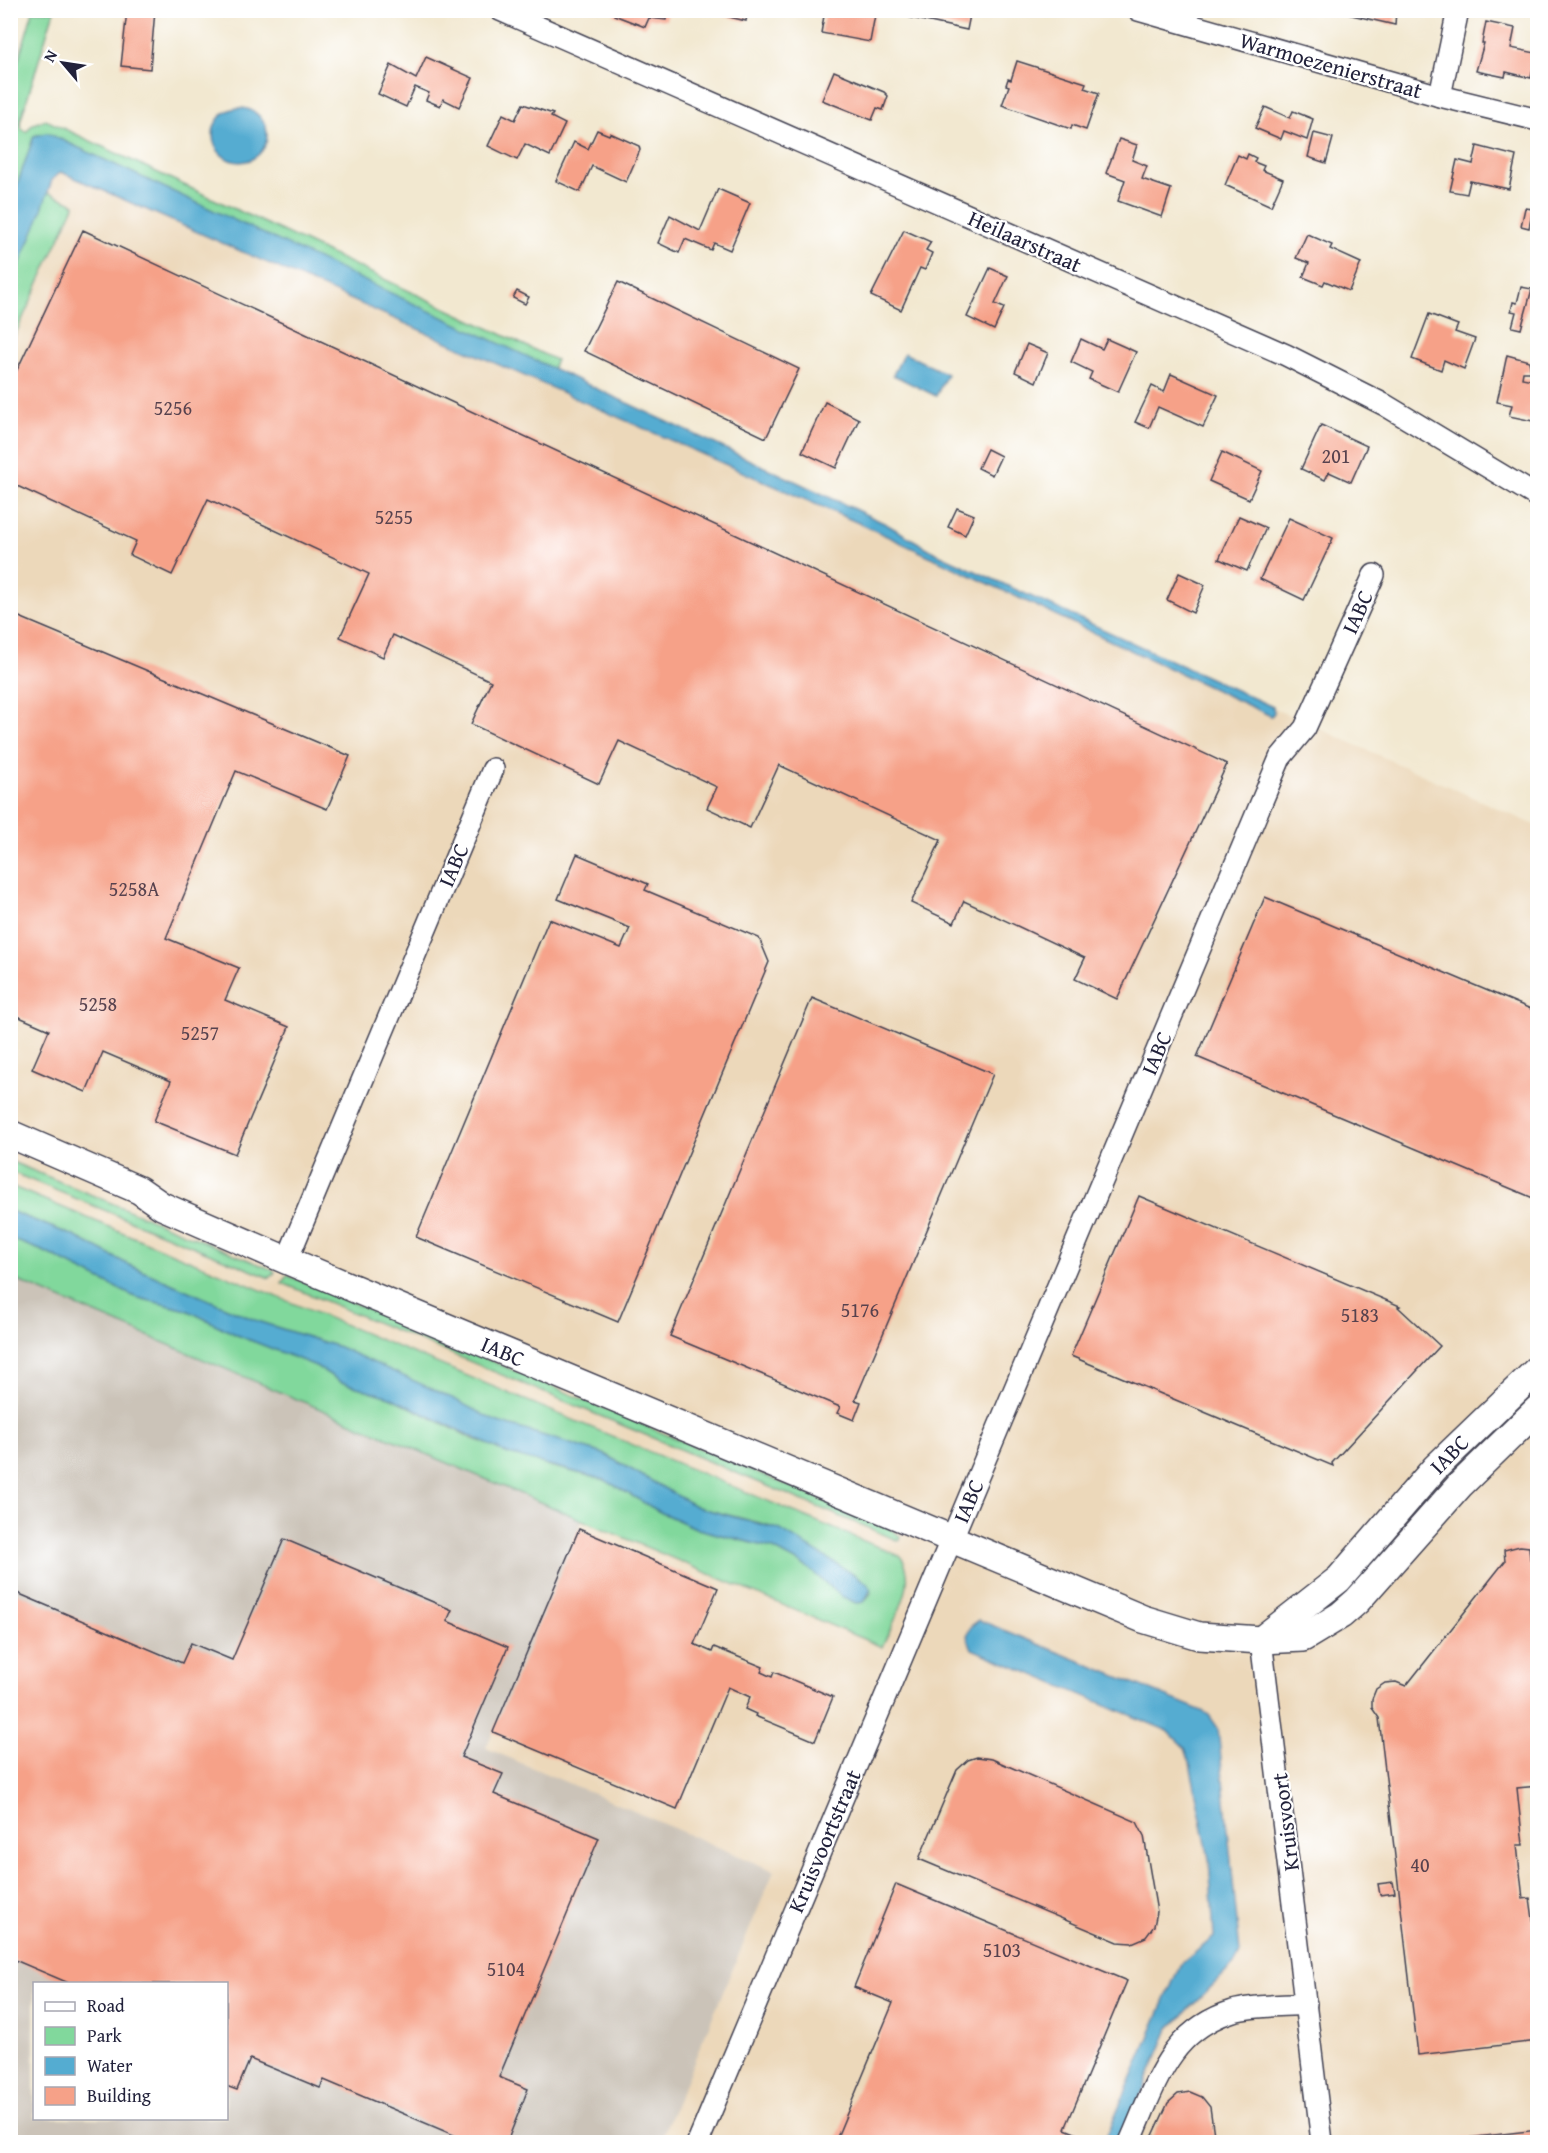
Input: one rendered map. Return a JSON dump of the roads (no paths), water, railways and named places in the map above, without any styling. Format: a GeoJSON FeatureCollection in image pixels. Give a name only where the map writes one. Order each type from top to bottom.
{"type":"FeatureCollection","features":[{"type":"Feature","properties":{"kind":"street","name":"Heilaarstraat"},"geometry":{"type":"LineString","coordinates":[[500,10],[1286,355],[1395,410],[1538,497]]}},
{"type":"Feature","properties":{"kind":"street","name":"Warmoezenierstraat"},"geometry":{"type":"LineString","coordinates":[[1138,10],[1440,96],[1458,10]]}},
{"type":"Feature","properties":{"kind":"street"},"geometry":{"type":"LineString","coordinates":[[1440,96],[1538,120]]}},
{"type":"Feature","properties":{"kind":"street","name":"IABC"},"geometry":{"type":"LineString","coordinates":[[952,1539],[1280,758],[1305,728],[1374,575]]}},
{"type":"Feature","properties":{"kind":"street","name":"IABC"},"geometry":{"type":"LineString","coordinates":[[287,1260],[493,769]]}},
{"type":"Feature","properties":{"kind":"street","name":"IABC"},"geometry":{"type":"LineString","coordinates":[[10,1134],[139,1190],[162,1206],[287,1260],[1179,1632],[1220,1639],[1303,1638],[1341,1615],[1372,1586],[1460,1485],[1538,1409]]}},
{"type":"Feature","properties":{"kind":"street","name":"IABC"},"geometry":{"type":"LineString","coordinates":[[10,1150],[136,1203],[162,1206]]}},
{"type":"Feature","properties":{"kind":"street","name":"IABC"},"geometry":{"type":"LineString","coordinates":[[1262,1640],[1339,1579],[1434,1468],[1536,1372]]}},
{"type":"Feature","properties":{"kind":"street","name":"Kruisvoortstraat"},"geometry":{"type":"LineString","coordinates":[[698,2142],[952,1539]]}},
{"type":"Feature","properties":{"kind":"street","name":"Kruisvoort"},"geometry":{"type":"LineString","coordinates":[[1262,1640],[1322,2142]]}},
{"type":"Feature","properties":{"kind":"street"},"geometry":{"type":"LineString","coordinates":[[1130,2142],[1168,2057],[1186,2036],[1209,2020],[1235,2010],[1306,2004]]}},
{"type":"Feature","properties":{"kind":"water"},"geometry":{"type":"Polygon","coordinates":[[[240,108],[250,110],[259,116],[265,125],[267,135],[265,145],[259,154],[250,160],[240,162],[230,160],[221,154],[215,145],[213,135],[215,125],[221,116],[230,110],[240,108]]]}},
{"type":"Feature","properties":{"kind":"water"},"geometry":{"type":"Polygon","coordinates":[[[47,133],[886,524],[936,553],[1273,707],[1274,713],[1271,716],[863,525],[61,172],[52,180],[11,285],[11,203],[34,136],[47,133]]]}},
{"type":"Feature","properties":{"kind":"water"},"geometry":{"type":"Polygon","coordinates":[[[904,353],[947,374],[936,396],[893,375],[904,353]]]}},
{"type":"Feature","properties":{"kind":"water"},"geometry":{"type":"Polygon","coordinates":[[[10,1211],[74,1236],[131,1266],[257,1321],[339,1347],[454,1399],[495,1421],[604,1454],[697,1507],[779,1529],[866,1582],[871,1589],[864,1602],[856,1603],[841,1596],[807,1567],[772,1548],[698,1529],[660,1512],[605,1480],[508,1454],[390,1397],[341,1382],[316,1366],[237,1335],[187,1310],[135,1297],[43,1251],[11,1239],[10,1211]]]}},
{"type":"Feature","properties":{"kind":"water"},"geometry":{"type":"Polygon","coordinates":[[[979,1620],[1202,1711],[1209,1715],[1218,1728],[1240,1953],[1235,1963],[1169,2029],[1121,2142],[1104,2142],[1180,1965],[1214,1937],[1209,1859],[1190,1763],[1185,1748],[1168,1731],[972,1649],[967,1636],[971,1626],[979,1620]]]}}]}
